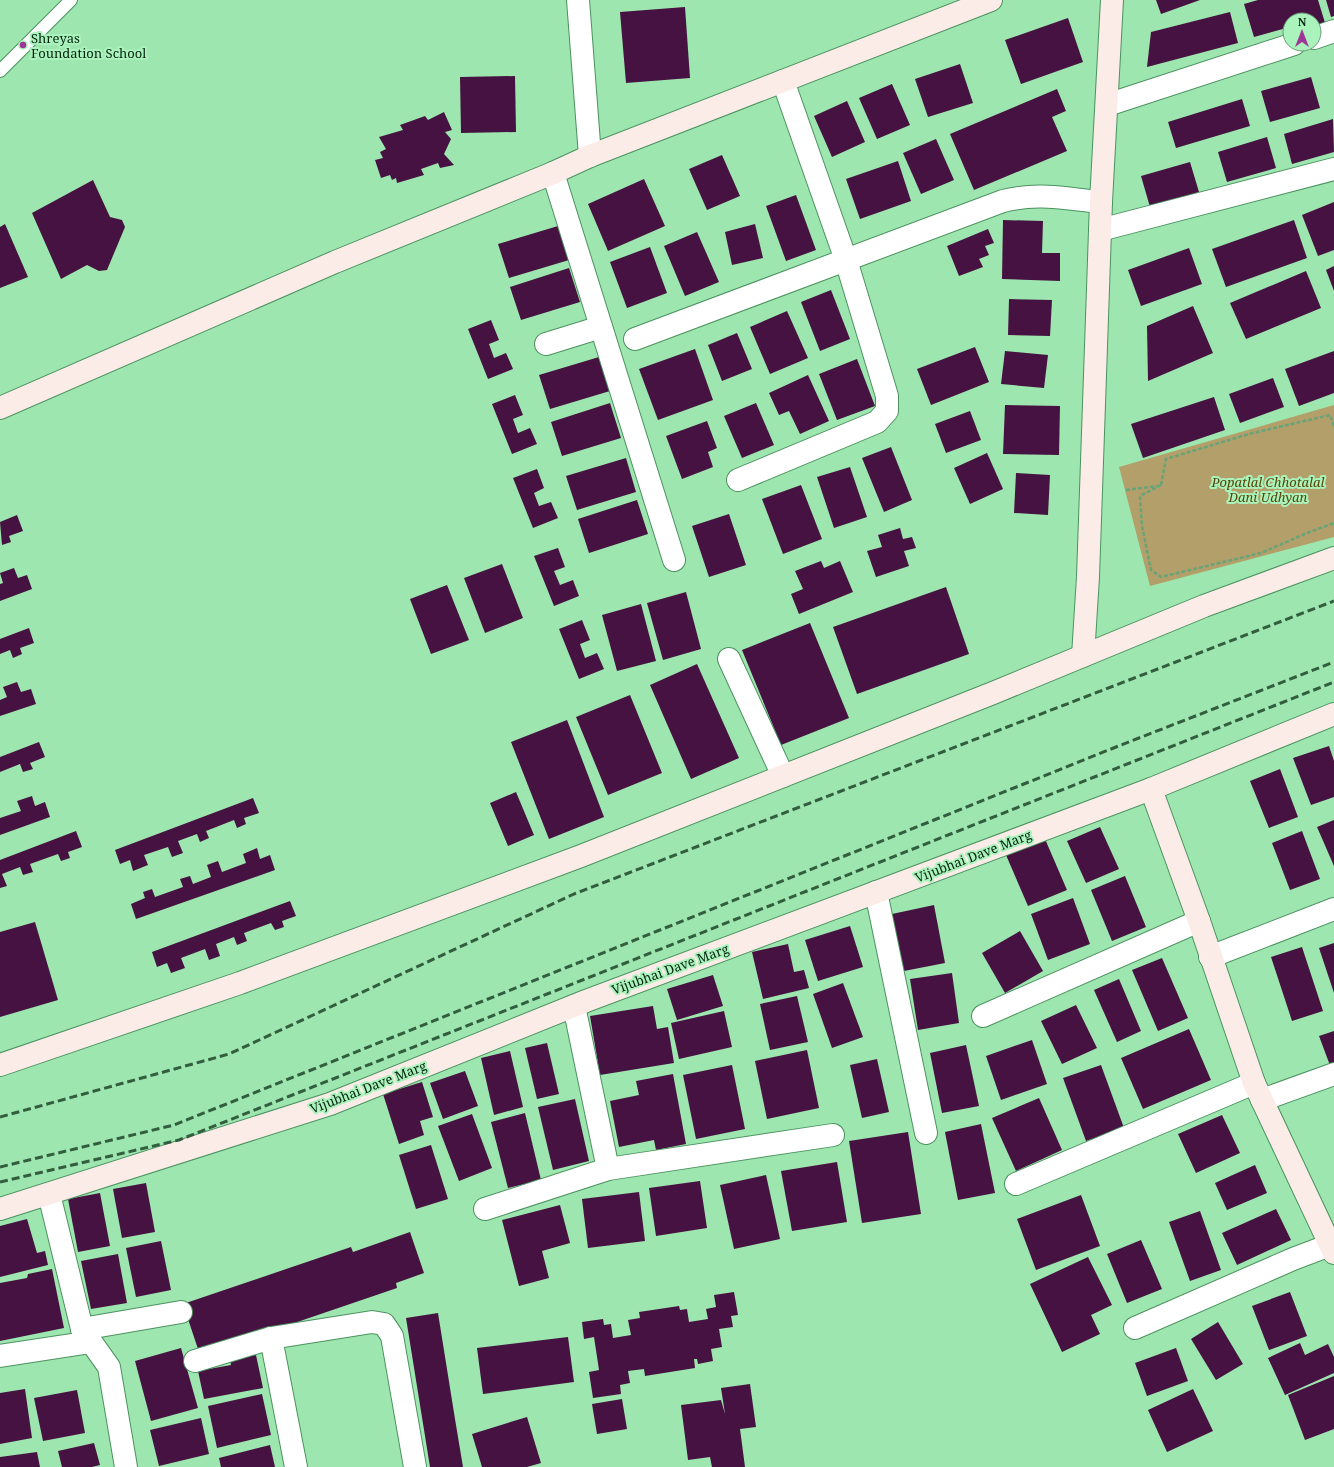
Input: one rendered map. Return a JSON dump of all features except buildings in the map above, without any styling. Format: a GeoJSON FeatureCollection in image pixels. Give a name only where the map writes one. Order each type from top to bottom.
{"type":"FeatureCollection","features":[{"type":"Feature","properties":{"kind":"street"},"geometry":{"type":"LineString","coordinates":[[578,0],[590,156]]}},
{"type":"Feature","properties":{"kind":"street"},"geometry":{"type":"LineString","coordinates":[[0,408],[335,262],[554,173],[590,156],[991,0]]}},
{"type":"Feature","properties":{"kind":"street"},"geometry":{"type":"LineString","coordinates":[[1083,656],[1088,577],[1101,202],[1112,0]]}},
{"type":"Feature","properties":{"kind":"street"},"geometry":{"type":"LineString","coordinates":[[1322,35],[1334,31]]}},
{"type":"Feature","properties":{"kind":"street"},"geometry":{"type":"LineString","coordinates":[[1107,105],[1282,48]]}},
{"type":"Feature","properties":{"kind":"street"},"geometry":{"type":"LineString","coordinates":[[738,480],[877,422],[887,411],[887,396],[846,260],[783,81]]}},
{"type":"Feature","properties":{"kind":"street"},"geometry":{"type":"LineString","coordinates":[[1100,230],[1334,169]]}},
{"type":"Feature","properties":{"kind":"street"},"geometry":{"type":"LineString","coordinates":[[554,173],[674,560]]}},
{"type":"Feature","properties":{"kind":"street"},"geometry":{"type":"LineString","coordinates":[[635,339],[1003,201],[1023,196],[1042,195],[1101,202]]}},
{"type":"Feature","properties":{"kind":"street"},"geometry":{"type":"LineString","coordinates":[[546,344],[601,327]]}},
{"type":"Feature","properties":{"kind":"street"},"geometry":{"type":"LineString","coordinates":[[0,1065],[248,980],[581,856],[1083,656],[1204,606],[1334,558]]}},
{"type":"Feature","properties":{"kind":"street"},"geometry":{"type":"LineString","coordinates":[[730,659],[783,776]]}},
{"type":"Feature","properties":{"kind":"street","name":"Vijubhai Dave Marg"},"geometry":{"type":"LineString","coordinates":[[0,1209],[330,1104],[574,1006],[1151,789],[1334,714]]}},
{"type":"Feature","properties":{"kind":"street"},"geometry":{"type":"LineString","coordinates":[[1134,1328],[1293,1259],[1332,1249],[1258,1091],[1151,789]]}},
{"type":"Feature","properties":{"kind":"street"},"geometry":{"type":"LineString","coordinates":[[876,892],[926,1134]]}},
{"type":"Feature","properties":{"kind":"street"},"geometry":{"type":"LineString","coordinates":[[1210,957],[1334,909]]}},
{"type":"Feature","properties":{"kind":"street"},"geometry":{"type":"LineString","coordinates":[[983,1016],[1199,921]]}},
{"type":"Feature","properties":{"kind":"street"},"geometry":{"type":"LineString","coordinates":[[574,1006],[608,1169]]}},
{"type":"Feature","properties":{"kind":"street"},"geometry":{"type":"LineString","coordinates":[[1016,1184],[1258,1091],[1334,1074]]}},
{"type":"Feature","properties":{"kind":"street"},"geometry":{"type":"LineString","coordinates":[[485,1209],[608,1169],[833,1135]]}},
{"type":"Feature","properties":{"kind":"street"},"geometry":{"type":"LineString","coordinates":[[49,1194],[87,1335],[109,1367],[126,1467]]}},
{"type":"Feature","properties":{"kind":"street"},"geometry":{"type":"LineString","coordinates":[[0,1356],[181,1312]]}},
{"type":"Feature","properties":{"kind":"street"},"geometry":{"type":"LineString","coordinates":[[196,1360],[271,1338],[372,1322],[384,1324],[392,1336],[415,1467]]}},
{"type":"Feature","properties":{"kind":"street"},"geometry":{"type":"LineString","coordinates":[[271,1338],[296,1467]]}},
{"type":"Feature","properties":{"kind":"lane"},"geometry":{"type":"LineString","coordinates":[[0,71],[71,0]]}},
{"type":"Feature","properties":{"kind":"path"},"geometry":{"type":"LineString","coordinates":[[1161,485],[1166,459],[1249,434],[1330,415],[1334,427]]}},
{"type":"Feature","properties":{"kind":"path"},"geometry":{"type":"LineString","coordinates":[[1126,490],[1161,485]]}},
{"type":"Feature","properties":{"kind":"path"},"geometry":{"type":"LineString","coordinates":[[1161,485],[1140,496],[1142,526],[1151,570],[1161,577],[1261,553],[1334,523]]}},
{"type":"Feature","properties":{"kind":"green space","name":"Popatlal Chhotalal Dani Udhyan"},"geometry":{"type":"Polygon","coordinates":[[[1334,405],[1334,537],[1150,586],[1119,467],[1334,405]]]}},
{"type":"Feature","properties":{"kind":"railway"},"geometry":{"type":"LineString","coordinates":[[0,1117],[229,1054],[574,894],[1334,601]]}},
{"type":"Feature","properties":{"kind":"railway"},"geometry":{"type":"LineString","coordinates":[[0,1167],[174,1125],[1121,745],[1334,662]]}},
{"type":"Feature","properties":{"kind":"railway"},"geometry":{"type":"LineString","coordinates":[[0,1182],[179,1140],[1334,682]]}},
{"type":"Feature","properties":{"kind":"place","name":"Shreyas Foundation School"},"geometry":{"type":"Point","coordinates":[23,45]}}]}
